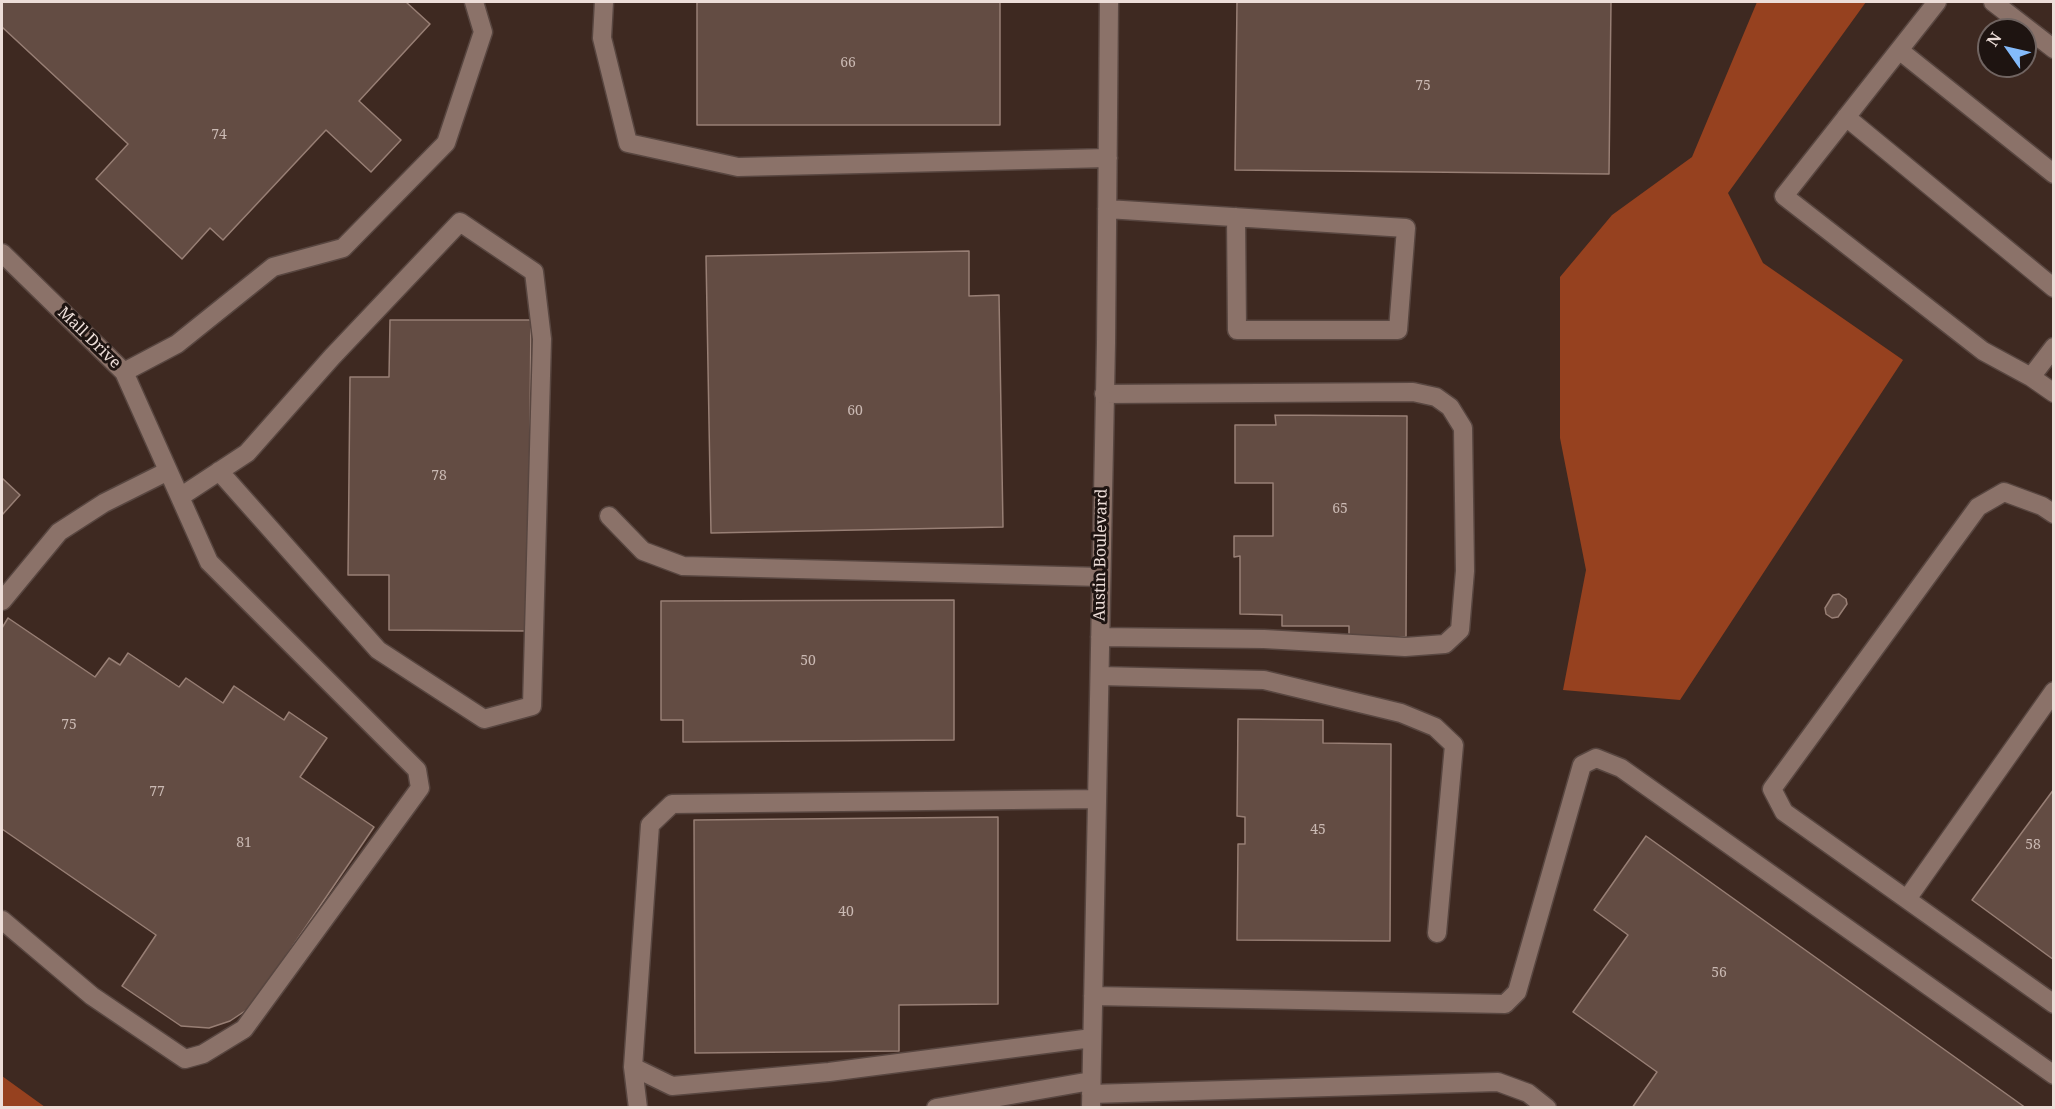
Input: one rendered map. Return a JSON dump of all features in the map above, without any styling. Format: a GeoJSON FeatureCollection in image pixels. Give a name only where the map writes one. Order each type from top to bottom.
{"type":"FeatureCollection","features":[{"type":"Feature","properties":{"kind":"street"},"geometry":{"type":"LineString","coordinates":[[124,372],[177,344],[273,267],[343,248],[446,143],[483,32],[474,2]]}},
{"type":"Feature","properties":{"kind":"street"},"geometry":{"type":"LineString","coordinates":[[604,2],[602,38],[628,143],[738,167],[1108,158]]}},
{"type":"Feature","properties":{"kind":"street","name":"Austin Boulevard"},"geometry":{"type":"LineString","coordinates":[[1091,1094],[1100,676],[1109,2]]}},
{"type":"Feature","properties":{"kind":"street"},"geometry":{"type":"LineString","coordinates":[[1937,2],[1784,196],[1983,351],[2031,376],[2054,393]]}},
{"type":"Feature","properties":{"kind":"street"},"geometry":{"type":"LineString","coordinates":[[1993,2],[2054,49]]}},
{"type":"Feature","properties":{"kind":"street"},"geometry":{"type":"LineString","coordinates":[[1899,50],[2054,174]]}},
{"type":"Feature","properties":{"kind":"street"},"geometry":{"type":"LineString","coordinates":[[1846,117],[2054,288]]}},
{"type":"Feature","properties":{"kind":"street"},"geometry":{"type":"LineString","coordinates":[[1107,209],[1236,217],[1406,228],[1398,330],[1237,330],[1236,217]]}},
{"type":"Feature","properties":{"kind":"street"},"geometry":{"type":"LineString","coordinates":[[180,496],[247,453],[332,357],[460,222],[534,272],[542,339],[532,706],[484,719],[378,650],[219,471]]}},
{"type":"Feature","properties":{"kind":"street","name":"Mall Drive"},"geometry":{"type":"LineString","coordinates":[[2,253],[124,372],[209,562],[417,770],[420,788],[244,1029],[202,1053],[185,1059],[92,996],[2,920]]}},
{"type":"Feature","properties":{"kind":"street"},"geometry":{"type":"LineString","coordinates":[[2031,376],[2054,347]]}},
{"type":"Feature","properties":{"kind":"street"},"geometry":{"type":"LineString","coordinates":[[1100,637],[1264,639],[1405,648],[1445,644],[1460,630],[1465,571],[1463,428],[1450,407],[1436,397],[1413,392],[1104,394]]}},
{"type":"Feature","properties":{"kind":"street"},"geometry":{"type":"LineString","coordinates":[[2,601],[59,532],[104,503],[168,471]]}},
{"type":"Feature","properties":{"kind":"street"},"geometry":{"type":"LineString","coordinates":[[2054,514],[2042,506],[2004,492],[1978,507],[1772,789],[1784,812],[2054,1004]]}},
{"type":"Feature","properties":{"kind":"street"},"geometry":{"type":"LineString","coordinates":[[609,516],[643,552],[683,566],[1101,577]]}},
{"type":"Feature","properties":{"kind":"street"},"geometry":{"type":"LineString","coordinates":[[1100,676],[1264,680],[1401,712],[1435,727],[1454,745],[1437,933]]}},
{"type":"Feature","properties":{"kind":"street"},"geometry":{"type":"LineString","coordinates":[[1907,899],[2054,690]]}},
{"type":"Feature","properties":{"kind":"street"},"geometry":{"type":"LineString","coordinates":[[1093,996],[1505,1004],[1517,992],[1582,765],[1596,758],[1621,768],[2054,1075]]}},
{"type":"Feature","properties":{"kind":"street"},"geometry":{"type":"LineString","coordinates":[[638,1107],[633,1067],[650,825],[672,804],[1097,799]]}},
{"type":"Feature","properties":{"kind":"street"},"geometry":{"type":"LineString","coordinates":[[633,1067],[672,1086],[829,1072],[1092,1038]]}},
{"type":"Feature","properties":{"kind":"street"},"geometry":{"type":"LineString","coordinates":[[936,1107],[1091,1094],[1190,1099],[1498,1082],[1528,1093],[1547,1107]]}},
{"type":"Feature","properties":{"kind":"shaded area"},"geometry":{"type":"Polygon","coordinates":[[[1757,2],[1866,2],[1728,193],[1763,263],[1903,360],[1680,700],[1563,690],[1586,570],[1560,438],[1560,277],[1612,215],[1692,157],[1757,2]]]}},
{"type":"Feature","properties":{"kind":"shaded area"},"geometry":{"type":"Polygon","coordinates":[[[2,1076],[45,1107],[2,1107],[2,1076]]]}},
{"type":"Feature","properties":{"kind":"building"},"geometry":{"type":"Polygon","coordinates":[[[2,2],[406,2],[430,24],[359,101],[401,140],[371,172],[326,130],[223,240],[210,228],[182,259],[96,179],[128,144],[2,27],[2,2]]]}},
{"type":"Feature","properties":{"kind":"building"},"geometry":{"type":"Polygon","coordinates":[[[697,2],[1000,2],[1000,125],[697,125],[697,2]]]}},
{"type":"Feature","properties":{"kind":"building"},"geometry":{"type":"Polygon","coordinates":[[[1237,2],[1611,2],[1609,174],[1235,170],[1237,2]]]}},
{"type":"Feature","properties":{"kind":"building"},"geometry":{"type":"Polygon","coordinates":[[[969,251],[969,296],[999,295],[1003,527],[711,533],[706,256],[969,251]]]}},
{"type":"Feature","properties":{"kind":"building"},"geometry":{"type":"Polygon","coordinates":[[[390,320],[531,320],[528,631],[389,630],[389,575],[348,575],[350,377],[389,377],[390,320]]]}},
{"type":"Feature","properties":{"kind":"building"},"geometry":{"type":"Polygon","coordinates":[[[1275,415],[1407,416],[1406,637],[1349,637],[1349,626],[1282,626],[1282,615],[1240,614],[1240,556],[1234,557],[1234,536],[1273,536],[1273,483],[1235,483],[1235,425],[1276,425],[1275,415]]]}},
{"type":"Feature","properties":{"kind":"building"},"geometry":{"type":"Polygon","coordinates":[[[2,478],[20,495],[2,515],[2,478]]]}},
{"type":"Feature","properties":{"kind":"building"},"geometry":{"type":"Polygon","coordinates":[[[1839,594],[1846,599],[1847,604],[1838,617],[1832,618],[1826,614],[1825,608],[1833,595],[1839,594]]]}},
{"type":"Feature","properties":{"kind":"building"},"geometry":{"type":"Polygon","coordinates":[[[954,600],[954,740],[683,742],[683,720],[661,720],[661,601],[954,600]]]}},
{"type":"Feature","properties":{"kind":"building"},"geometry":{"type":"Polygon","coordinates":[[[8,618],[95,677],[109,658],[120,665],[128,653],[179,687],[186,678],[223,703],[234,686],[284,720],[289,712],[327,738],[300,777],[374,827],[251,1007],[230,1021],[209,1028],[181,1026],[122,986],[156,935],[2,829],[2,628],[8,618]]]}},
{"type":"Feature","properties":{"kind":"building"},"geometry":{"type":"Polygon","coordinates":[[[1238,719],[1323,720],[1323,743],[1391,744],[1390,941],[1237,940],[1238,844],[1245,844],[1245,817],[1237,816],[1238,719]]]}},
{"type":"Feature","properties":{"kind":"building"},"geometry":{"type":"Polygon","coordinates":[[[2054,789],[2054,960],[1972,900],[2054,789]]]}},
{"type":"Feature","properties":{"kind":"building"},"geometry":{"type":"Polygon","coordinates":[[[998,817],[998,1004],[899,1005],[899,1051],[695,1053],[694,820],[998,817]]]}},
{"type":"Feature","properties":{"kind":"building"},"geometry":{"type":"Polygon","coordinates":[[[1646,836],[2026,1108],[1632,1108],[1657,1072],[1573,1012],[1628,935],[1594,910],[1646,836]]]}}]}
